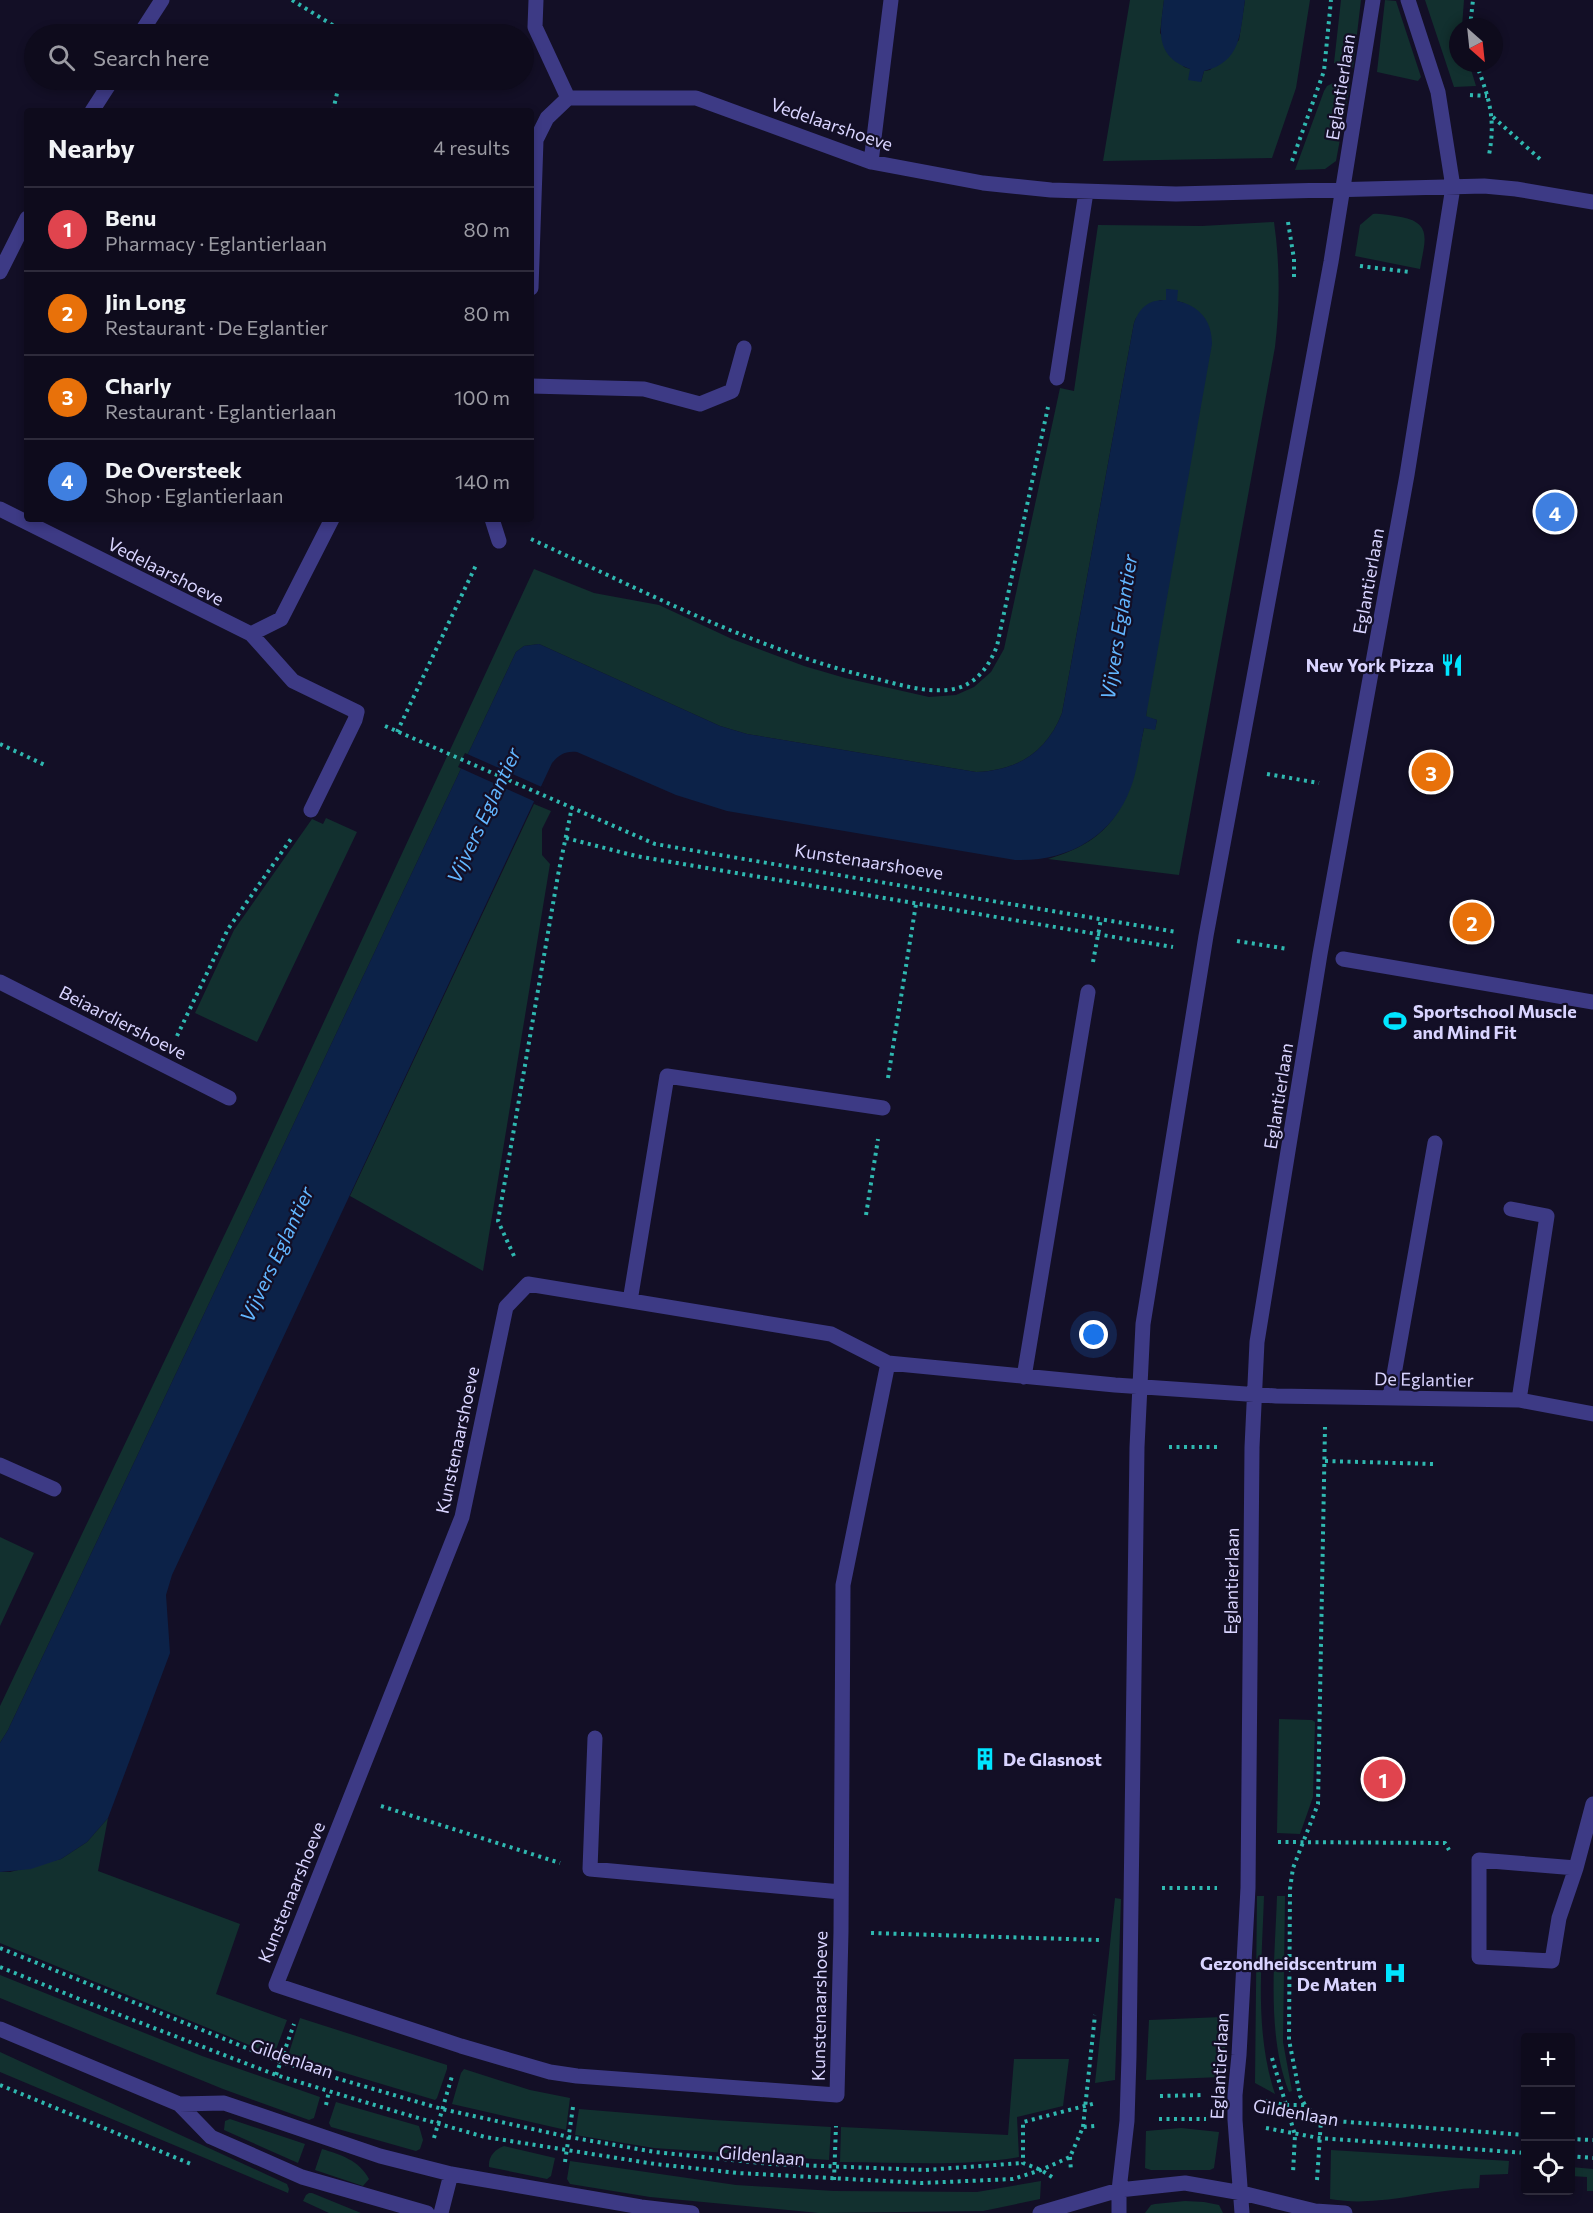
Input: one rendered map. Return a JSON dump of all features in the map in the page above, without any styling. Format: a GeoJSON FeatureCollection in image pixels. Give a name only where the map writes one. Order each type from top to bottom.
{"type":"FeatureCollection","features":[{"type":"Feature","properties":{"kind":"street"},"geometry":{"type":"LineString","coordinates":[[146,24],[162,0]]}},
{"type":"Feature","properties":{"kind":"street"},"geometry":{"type":"LineString","coordinates":[[534,199],[536,140],[547,118],[568,98],[535,27],[536,0]]}},
{"type":"Feature","properties":{"kind":"street"},"geometry":{"type":"LineString","coordinates":[[871,162],[891,0]]}},
{"type":"Feature","properties":{"kind":"street","name":"Eglantierlaan"},"geometry":{"type":"LineString","coordinates":[[1119,2213],[1119,2190],[1127,2121],[1137,1447],[1143,1324],[1206,936],[1331,262],[1373,0]]}},
{"type":"Feature","properties":{"kind":"street","name":"Eglantierlaan"},"geometry":{"type":"LineString","coordinates":[[1242,2213],[1235,2120],[1248,1888],[1252,1448],[1257,1342],[1320,954],[1407,475],[1453,187],[1438,92],[1408,0]]}},
{"type":"Feature","properties":{"kind":"street"},"geometry":{"type":"LineString","coordinates":[[94,108],[106,90]]}},
{"type":"Feature","properties":{"kind":"street","name":"Vedelaarshoeve"},"geometry":{"type":"LineString","coordinates":[[568,98],[696,98],[871,162],[983,183],[1086,192],[1176,194],[1484,186],[1593,202]]}},
{"type":"Feature","properties":{"kind":"street"},"geometry":{"type":"LineString","coordinates":[[1057,378],[1086,192]]}},
{"type":"Feature","properties":{"kind":"street"},"geometry":{"type":"LineString","coordinates":[[0,272],[24,224]]}},
{"type":"Feature","properties":{"kind":"street"},"geometry":{"type":"LineString","coordinates":[[534,386],[644,388],[700,404],[732,391],[744,348]]}},
{"type":"Feature","properties":{"kind":"street","name":"Vedelaarshoeve"},"geometry":{"type":"LineString","coordinates":[[0,509],[24,521]]}},
{"type":"Feature","properties":{"kind":"street","name":"Vedelaarshoeve"},"geometry":{"type":"LineString","coordinates":[[26,522],[251,634],[293,681],[357,712],[311,810]]}},
{"type":"Feature","properties":{"kind":"street"},"geometry":{"type":"LineString","coordinates":[[251,634],[281,619],[330,522]]}},
{"type":"Feature","properties":{"kind":"street"},"geometry":{"type":"LineString","coordinates":[[493,522],[499,541]]}},
{"type":"Feature","properties":{"kind":"street"},"geometry":{"type":"LineString","coordinates":[[1343,958],[1593,1002]]}},
{"type":"Feature","properties":{"kind":"street","name":"Beiaardiershoeve"},"geometry":{"type":"LineString","coordinates":[[0,982],[229,1098]]}},
{"type":"Feature","properties":{"kind":"street"},"geometry":{"type":"LineString","coordinates":[[1024,1377],[1088,992]]}},
{"type":"Feature","properties":{"kind":"street"},"geometry":{"type":"LineString","coordinates":[[630,1301],[667,1076],[883,1108]]}},
{"type":"Feature","properties":{"kind":"street"},"geometry":{"type":"LineString","coordinates":[[1390,1397],[1435,1143]]}},
{"type":"Feature","properties":{"kind":"street"},"geometry":{"type":"LineString","coordinates":[[1511,1209],[1547,1216],[1519,1400]]}},
{"type":"Feature","properties":{"kind":"street"},"geometry":{"type":"LineString","coordinates":[[528,1284],[831,1334],[888,1363],[1139,1387]]}},
{"type":"Feature","properties":{"kind":"street","name":"Kunstenaarshoeve"},"geometry":{"type":"LineString","coordinates":[[528,1284],[506,1307],[462,1517],[276,1985],[461,2046],[550,2072],[577,2076],[837,2095],[841,1932],[843,1585],[888,1363]]}},
{"type":"Feature","properties":{"kind":"street","name":"De Eglantier"},"geometry":{"type":"LineString","coordinates":[[1139,1387],[1325,1397],[1519,1400],[1593,1414]]}},
{"type":"Feature","properties":{"kind":"street"},"geometry":{"type":"LineString","coordinates":[[0,1465],[54,1489]]}},
{"type":"Feature","properties":{"kind":"street"},"geometry":{"type":"LineString","coordinates":[[595,1738],[590,1869],[841,1893]]}},
{"type":"Feature","properties":{"kind":"street"},"geometry":{"type":"LineString","coordinates":[[1576,1868],[1479,1860],[1479,1957],[1552,1961],[1559,1918],[1576,1868],[1593,1804]]}},
{"type":"Feature","properties":{"kind":"street"},"geometry":{"type":"LineString","coordinates":[[0,2029],[179,2104],[211,2137],[302,2177],[426,2213]]}},
{"type":"Feature","properties":{"kind":"street"},"geometry":{"type":"LineString","coordinates":[[179,2104],[224,2103],[370,2153],[451,2174],[641,2207],[692,2213]]}},
{"type":"Feature","properties":{"kind":"street"},"geometry":{"type":"LineString","coordinates":[[441,2213],[451,2174]]}},
{"type":"Feature","properties":{"kind":"street"},"geometry":{"type":"LineString","coordinates":[[1040,2213],[1119,2190],[1185,2183],[1242,2193],[1316,2211],[1345,2213]]}},
{"type":"Feature","properties":{"kind":"path"},"geometry":{"type":"LineString","coordinates":[[292,0],[331,24]]}},
{"type":"Feature","properties":{"kind":"path"},"geometry":{"type":"LineString","coordinates":[[1471,18],[1473,0]]}},
{"type":"Feature","properties":{"kind":"path"},"geometry":{"type":"LineString","coordinates":[[1479,72],[1493,124],[1484,186]]}},
{"type":"Feature","properties":{"kind":"path"},"geometry":{"type":"LineString","coordinates":[[334,108],[338,90]]}},
{"type":"Feature","properties":{"kind":"path"},"geometry":{"type":"LineString","coordinates":[[1492,116],[1544,163],[1571,198]]}},
{"type":"Feature","properties":{"kind":"path"},"geometry":{"type":"LineString","coordinates":[[1294,259],[1439,276]]}},
{"type":"Feature","properties":{"kind":"path"},"geometry":{"type":"LineString","coordinates":[[397,732],[481,555],[487,548],[499,541],[515,536],[531,539],[733,633],[805,660],[929,690],[954,689],[970,682],[986,668],[997,646],[1052,387],[1057,378]]}},
{"type":"Feature","properties":{"kind":"path","name":"Kunstenaarshoeve"},"geometry":{"type":"LineString","coordinates":[[404,734],[656,844],[1182,933],[1320,954]]}},
{"type":"Feature","properties":{"kind":"path"},"geometry":{"type":"LineString","coordinates":[[0,744],[47,766]]}},
{"type":"Feature","properties":{"kind":"path"},"geometry":{"type":"LineString","coordinates":[[1236,769],[1350,788]]}},
{"type":"Feature","properties":{"kind":"path"},"geometry":{"type":"LineString","coordinates":[[528,1284],[498,1221],[572,807]]}},
{"type":"Feature","properties":{"kind":"path"},"geometry":{"type":"LineString","coordinates":[[164,1064],[228,929],[311,810]]}},
{"type":"Feature","properties":{"kind":"path"},"geometry":{"type":"LineString","coordinates":[[566,838],[636,856],[1180,949]]}},
{"type":"Feature","properties":{"kind":"path"},"geometry":{"type":"LineString","coordinates":[[866,1215],[916,904]]}},
{"type":"Feature","properties":{"kind":"path"},"geometry":{"type":"LineString","coordinates":[[1088,992],[1101,919]]}},
{"type":"Feature","properties":{"kind":"path"},"geometry":{"type":"LineString","coordinates":[[1325,1397],[1318,1804],[1293,1868],[1290,1889],[1289,2040],[1300,2096],[1305,2105],[1321,2120],[1521,2135]]}},
{"type":"Feature","properties":{"kind":"path"},"geometry":{"type":"LineString","coordinates":[[1137,1447],[1252,1448]]}},
{"type":"Feature","properties":{"kind":"path"},"geometry":{"type":"LineString","coordinates":[[1325,1461],[1433,1464]]}},
{"type":"Feature","properties":{"kind":"path"},"geometry":{"type":"LineString","coordinates":[[350,1796],[550,1861],[590,1869]]}},
{"type":"Feature","properties":{"kind":"path"},"geometry":{"type":"LineString","coordinates":[[1271,1842],[1445,1843]]}},
{"type":"Feature","properties":{"kind":"path"},"geometry":{"type":"LineString","coordinates":[[1131,1888],[1290,1889]]}},
{"type":"Feature","properties":{"kind":"path"},"geometry":{"type":"LineString","coordinates":[[841,1932],[1104,1940]]}},
{"type":"Feature","properties":{"kind":"path"},"geometry":{"type":"LineString","coordinates":[[0,1948],[281,2062],[442,2109],[569,2137],[655,2152],[771,2164],[925,2170],[1023,2163]]}},
{"type":"Feature","properties":{"kind":"path","name":"Gildenlaan"},"geometry":{"type":"LineString","coordinates":[[0,1967],[276,2075],[437,2124],[485,2137],[655,2164],[834,2180],[922,2183],[1013,2179],[1070,2157],[1083,2127],[1127,2121],[1180,2118],[1235,2120],[1319,2138],[1521,2153]]}},
{"type":"Feature","properties":{"kind":"path"},"geometry":{"type":"LineString","coordinates":[[276,2075],[304,1994]]}},
{"type":"Feature","properties":{"kind":"path"},"geometry":{"type":"LineString","coordinates":[[437,2124],[461,2046]]}},
{"type":"Feature","properties":{"kind":"path"},"geometry":{"type":"LineString","coordinates":[[1271,2049],[1295,2134]]}},
{"type":"Feature","properties":{"kind":"path"},"geometry":{"type":"LineString","coordinates":[[568,2149],[577,2076]]}},
{"type":"Feature","properties":{"kind":"path"},"geometry":{"type":"LineString","coordinates":[[0,2085],[194,2165]]}},
{"type":"Feature","properties":{"kind":"path"},"geometry":{"type":"LineString","coordinates":[[834,2180],[837,2095]]}},
{"type":"Feature","properties":{"kind":"path"},"geometry":{"type":"LineString","coordinates":[[1316,2211],[1321,2120]]}},
{"type":"Feature","properties":{"kind":"path"},"geometry":{"type":"LineString","coordinates":[[1575,2139],[1593,2140]]}},
{"type":"Feature","properties":{"kind":"path"},"geometry":{"type":"LineString","coordinates":[[1575,2156],[1593,2158]]}},
{"type":"Feature","properties":{"kind":"green space"},"geometry":{"type":"Polygon","coordinates":[[[1130,0],[1164,0],[1160,33],[1184,67],[1190,69],[1201,82],[1204,71],[1210,70],[1239,40],[1245,0],[1310,0],[1296,88],[1272,158],[1103,161],[1130,0]]]}},
{"type":"Feature","properties":{"kind":"green space"},"geometry":{"type":"Polygon","coordinates":[[[1341,0],[1361,0],[1353,68],[1334,63],[1341,0]]]}},
{"type":"Feature","properties":{"kind":"green space"},"geometry":{"type":"Polygon","coordinates":[[[1385,0],[1396,1],[1421,77],[1418,81],[1377,72],[1385,0]]]}},
{"type":"Feature","properties":{"kind":"green space"},"geometry":{"type":"Polygon","coordinates":[[[1425,0],[1464,0],[1463,18],[1449,18],[1449,72],[1425,0]]]}},
{"type":"Feature","properties":{"kind":"green space"},"geometry":{"type":"Polygon","coordinates":[[[1449,72],[1472,72],[1476,86],[1454,87],[1449,72]]]}},
{"type":"Feature","properties":{"kind":"green space"},"geometry":{"type":"Polygon","coordinates":[[[1333,83],[1350,85],[1336,161],[1325,169],[1295,170],[1324,91],[1333,83]]]}},
{"type":"Feature","properties":{"kind":"green space"},"geometry":{"type":"Polygon","coordinates":[[[1373,214],[1411,220],[1423,229],[1424,243],[1420,269],[1355,256],[1360,225],[1373,214]]]}},
{"type":"Feature","properties":{"kind":"green space"},"geometry":{"type":"Polygon","coordinates":[[[1274,222],[1279,284],[1275,347],[1179,875],[1048,859],[1073,850],[1092,839],[1107,826],[1127,793],[1134,774],[1144,728],[1155,729],[1157,720],[1146,717],[1184,303],[1177,301],[1171,290],[1167,289],[1166,300],[1160,300],[1136,318],[1134,323],[1062,713],[1048,739],[1029,757],[1005,768],[976,772],[747,734],[720,726],[539,644],[524,646],[516,652],[0,1743],[0,1706],[244,1194],[534,569],[594,593],[659,605],[732,639],[804,666],[845,678],[929,697],[956,695],[974,687],[991,672],[1004,649],[1060,388],[1074,391],[1098,225],[1202,226],[1274,222]]]}},
{"type":"Feature","properties":{"kind":"green space"},"geometry":{"type":"Polygon","coordinates":[[[534,804],[551,811],[542,829],[542,855],[550,864],[483,1271],[350,1196],[534,804]]]}},
{"type":"Feature","properties":{"kind":"green space"},"geometry":{"type":"Polygon","coordinates":[[[326,818],[357,832],[257,1042],[195,1013],[234,930],[312,819],[323,824],[326,818]]]}},
{"type":"Feature","properties":{"kind":"green space"},"geometry":{"type":"Polygon","coordinates":[[[0,1537],[34,1553],[0,1626],[0,1537]]]}},
{"type":"Feature","properties":{"kind":"green space"},"geometry":{"type":"Polygon","coordinates":[[[1279,1719],[1315,1722],[1313,1797],[1300,1834],[1277,1833],[1279,1719]]]}},
{"type":"Feature","properties":{"kind":"green space"},"geometry":{"type":"Polygon","coordinates":[[[108,1818],[98,1871],[240,1924],[216,1994],[287,2020],[274,2055],[0,1943],[0,1872],[10,1872],[61,1859],[87,1842],[108,1818]]]}},
{"type":"Feature","properties":{"kind":"green space"},"geometry":{"type":"Polygon","coordinates":[[[1257,1896],[1264,1896],[1262,2021],[1268,2070],[1275,2094],[1255,2083],[1257,1896]]]}},
{"type":"Feature","properties":{"kind":"green space"},"geometry":{"type":"Polygon","coordinates":[[[1277,1896],[1285,1896],[1283,2042],[1292,2091],[1289,2092],[1277,2046],[1275,2021],[1274,1970],[1277,1896]]]}},
{"type":"Feature","properties":{"kind":"green space"},"geometry":{"type":"Polygon","coordinates":[[[1115,1898],[1121,1899],[1115,2080],[1095,2083],[1115,1898]]]}},
{"type":"Feature","properties":{"kind":"green space"},"geometry":{"type":"Polygon","coordinates":[[[0,1975],[202,2056],[320,2097],[314,2118],[309,2120],[223,2089],[0,1998],[0,1975]]]}},
{"type":"Feature","properties":{"kind":"green space"},"geometry":{"type":"Polygon","coordinates":[[[1222,2017],[1228,2020],[1222,2077],[1146,2080],[1149,2020],[1222,2017]]]}},
{"type":"Feature","properties":{"kind":"green space"},"geometry":{"type":"Polygon","coordinates":[[[300,2018],[447,2065],[437,2098],[435,2100],[288,2056],[300,2018]]]}},
{"type":"Feature","properties":{"kind":"green space"},"geometry":{"type":"Polygon","coordinates":[[[0,2052],[287,2184],[288,2193],[0,2072],[0,2052]]]}},
{"type":"Feature","properties":{"kind":"green space"},"geometry":{"type":"Polygon","coordinates":[[[1014,2059],[1069,2059],[1063,2106],[1017,2117],[1019,2157],[952,2163],[840,2162],[841,2127],[1008,2135],[1014,2059]]]}},
{"type":"Feature","properties":{"kind":"green space"},"geometry":{"type":"Polygon","coordinates":[[[464,2069],[530,2090],[570,2098],[566,2130],[452,2104],[464,2069]]]}},
{"type":"Feature","properties":{"kind":"green space"},"geometry":{"type":"Polygon","coordinates":[[[336,2102],[419,2126],[423,2140],[420,2149],[416,2151],[331,2127],[329,2123],[336,2102]]]}},
{"type":"Feature","properties":{"kind":"green space"},"geometry":{"type":"Polygon","coordinates":[[[579,2109],[831,2127],[829,2160],[654,2148],[575,2135],[579,2109]]]}},
{"type":"Feature","properties":{"kind":"green space"},"geometry":{"type":"Polygon","coordinates":[[[230,2119],[305,2144],[298,2163],[224,2130],[225,2121],[230,2119]]]}},
{"type":"Feature","properties":{"kind":"green space"},"geometry":{"type":"Polygon","coordinates":[[[1181,2128],[1219,2132],[1214,2168],[1210,2170],[1151,2170],[1145,2168],[1146,2131],[1181,2128]]]}},
{"type":"Feature","properties":{"kind":"green space"},"geometry":{"type":"Polygon","coordinates":[[[504,2146],[555,2158],[551,2176],[547,2179],[489,2167],[493,2154],[504,2146]]]}},
{"type":"Feature","properties":{"kind":"green space"},"geometry":{"type":"Polygon","coordinates":[[[322,2149],[355,2163],[369,2179],[363,2186],[315,2170],[322,2149]]]}},
{"type":"Feature","properties":{"kind":"green space"},"geometry":{"type":"Polygon","coordinates":[[[1331,2150],[1509,2161],[1508,2174],[1480,2175],[1479,2188],[1385,2200],[1330,2199],[1331,2150]]]}},
{"type":"Feature","properties":{"kind":"green space"},"geometry":{"type":"Polygon","coordinates":[[[570,2161],[736,2185],[834,2191],[977,2192],[1041,2181],[1040,2199],[983,2211],[819,2213],[650,2197],[570,2184],[567,2179],[570,2161]]]}},
{"type":"Feature","properties":{"kind":"green space"},"geometry":{"type":"Polygon","coordinates":[[[1575,2167],[1593,2169],[1593,2191],[1587,2191],[1587,2177],[1575,2176],[1575,2167]]]}},
{"type":"Feature","properties":{"kind":"green space"},"geometry":{"type":"Polygon","coordinates":[[[309,2193],[361,2213],[329,2213],[303,2201],[309,2193]]]}},
{"type":"Feature","properties":{"kind":"green space"},"geometry":{"type":"Polygon","coordinates":[[[1185,2201],[1219,2205],[1223,2213],[1145,2213],[1151,2205],[1185,2201]]]}},
{"type":"Feature","properties":{"kind":"water"},"geometry":{"type":"Polygon","coordinates":[[[1164,0],[1245,0],[1237,44],[1226,61],[1204,71],[1201,82],[1188,80],[1190,69],[1178,64],[1165,50],[1161,32],[1164,0]]]}},
{"type":"Feature","properties":{"kind":"water","name":"Vijvers Eglantier"},"geometry":{"type":"Polygon","coordinates":[[[1166,289],[1178,290],[1177,301],[1192,307],[1203,316],[1210,328],[1212,344],[1146,716],[1157,720],[1155,730],[1144,728],[1131,787],[1113,820],[1100,833],[1070,851],[1053,856],[1015,860],[727,811],[676,795],[577,752],[560,755],[552,763],[172,1575],[166,1595],[170,1653],[108,1818],[87,1842],[61,1859],[31,1869],[0,1872],[0,1743],[516,652],[524,646],[539,644],[720,726],[747,734],[976,772],[1005,768],[1029,757],[1048,739],[1062,713],[1134,323],[1139,313],[1150,303],[1166,300],[1166,289]]]}},
{"type":"Feature","properties":{"kind":"pier"},"geometry":{"type":"Polygon","coordinates":[[[465,753],[544,788],[538,803],[458,767],[465,753]]]}},
{"type":"Feature","properties":{"kind":"place","name":"De Oversteek"},"geometry":{"type":"Point","coordinates":[1555,512]}},
{"type":"Feature","properties":{"kind":"place","name":"New York Pizza"},"geometry":{"type":"Point","coordinates":[1452,665]}},
{"type":"Feature","properties":{"kind":"place","name":"Charly"},"geometry":{"type":"Point","coordinates":[1431,772]}},
{"type":"Feature","properties":{"kind":"place","name":"Jin Long"},"geometry":{"type":"Point","coordinates":[1472,922]}},
{"type":"Feature","properties":{"kind":"place","name":"Sportschool Muscle and Mind Fit"},"geometry":{"type":"Point","coordinates":[1395,1021]}},
{"type":"Feature","properties":{"kind":"place","name":"De Glasnost"},"geometry":{"type":"Point","coordinates":[985,1759]}},
{"type":"Feature","properties":{"kind":"place","name":"Benu"},"geometry":{"type":"Point","coordinates":[1383,1779]}},
{"type":"Feature","properties":{"kind":"place","name":"Gezondheidscentrum De Maten"},"geometry":{"type":"Point","coordinates":[1395,1973]}}]}
